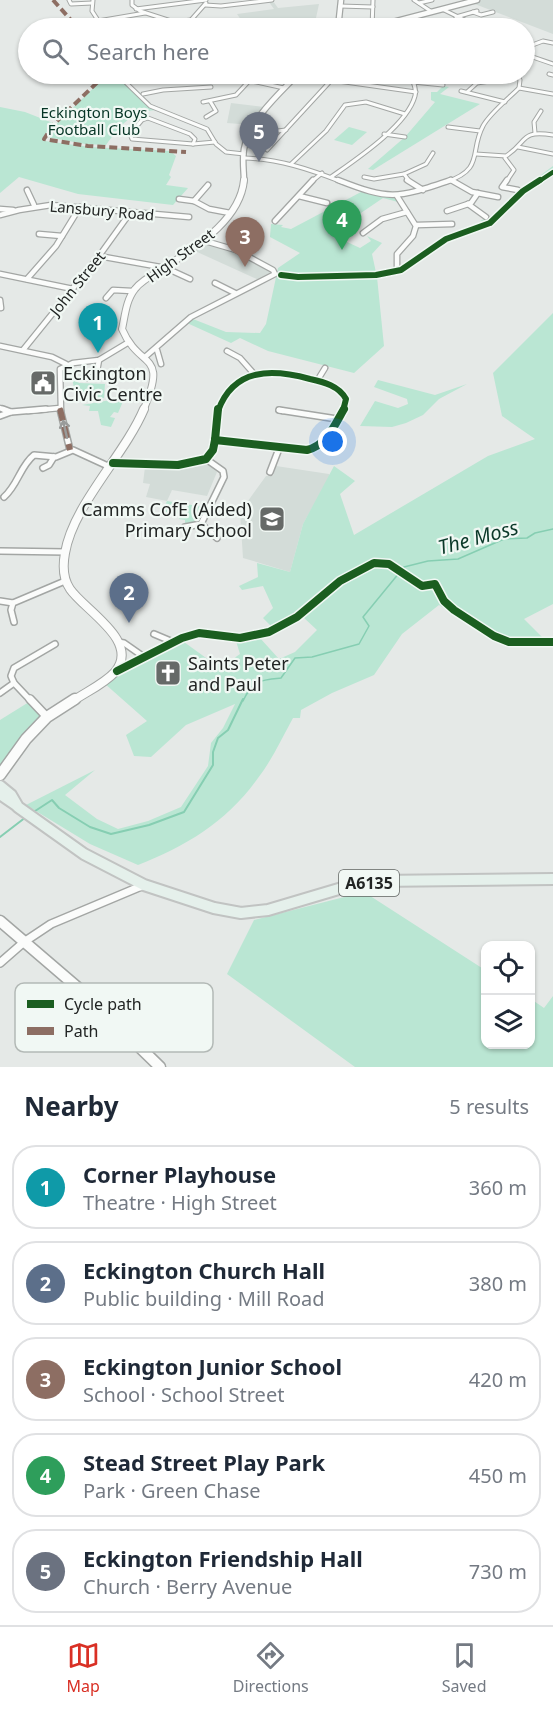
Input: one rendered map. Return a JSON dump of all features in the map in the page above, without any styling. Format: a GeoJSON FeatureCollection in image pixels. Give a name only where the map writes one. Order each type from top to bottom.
{"type":"FeatureCollection","features":[{"type":"Feature","properties":{"kind":"main road"},"geometry":{"type":"LineString","coordinates":[[339,18],[341,0]]}},
{"type":"Feature","properties":{"kind":"main road"},"geometry":{"type":"LineString","coordinates":[[409,18],[477,0]]}},
{"type":"Feature","properties":{"kind":"main road","name":"High Street"},"geometry":{"type":"LineString","coordinates":[[129,342],[123,334],[122,325],[132,291],[205,241],[230,213],[243,188],[244,146],[271,102],[288,84]]}},
{"type":"Feature","properties":{"kind":"main road"},"geometry":{"type":"LineString","coordinates":[[0,775],[26,739],[47,717],[117,670],[122,656],[117,642],[65,581],[63,572],[66,552],[76,525],[111,465],[133,434],[151,391],[154,373],[145,357],[129,342]]}},
{"type":"Feature","properties":{"kind":"main road","name":"A6135"},"geometry":{"type":"LineString","coordinates":[[0,786],[18,807]]}},
{"type":"Feature","properties":{"kind":"main road","name":"A6135"},"geometry":{"type":"LineString","coordinates":[[0,794],[84,854],[144,885],[214,908],[241,913],[268,910],[342,888],[376,882],[553,879]]}},
{"type":"Feature","properties":{"kind":"main road","name":"A6135"},"geometry":{"type":"LineString","coordinates":[[0,801],[18,807]]}},
{"type":"Feature","properties":{"kind":"main road"},"geometry":{"type":"LineString","coordinates":[[0,921],[72,983]]}},
{"type":"Feature","properties":{"kind":"main road"},"geometry":{"type":"LineString","coordinates":[[145,1052],[160,1067]]}},
{"type":"Feature","properties":{"kind":"street"},"geometry":{"type":"LineString","coordinates":[[69,0],[71,4],[93,2],[92,11],[96,18]]}},
{"type":"Feature","properties":{"kind":"street"},"geometry":{"type":"LineString","coordinates":[[131,0],[136,9],[161,18]]}},
{"type":"Feature","properties":{"kind":"street"},"geometry":{"type":"LineString","coordinates":[[136,9],[169,3],[272,0]]}},
{"type":"Feature","properties":{"kind":"street"},"geometry":{"type":"LineString","coordinates":[[371,18],[373,0]]}},
{"type":"Feature","properties":{"kind":"street"},"geometry":{"type":"LineString","coordinates":[[414,0],[432,12]]}},
{"type":"Feature","properties":{"kind":"street"},"geometry":{"type":"LineString","coordinates":[[419,3],[432,0]]}},
{"type":"Feature","properties":{"kind":"street"},"geometry":{"type":"LineString","coordinates":[[193,18],[206,2]]}},
{"type":"Feature","properties":{"kind":"street"},"geometry":{"type":"LineString","coordinates":[[340,6],[372,7]]}},
{"type":"Feature","properties":{"kind":"street"},"geometry":{"type":"LineString","coordinates":[[442,9],[460,18]]}},
{"type":"Feature","properties":{"kind":"street"},"geometry":{"type":"LineString","coordinates":[[456,16],[477,11]]}},
{"type":"Feature","properties":{"kind":"street"},"geometry":{"type":"LineString","coordinates":[[472,12],[481,15],[493,12]]}},
{"type":"Feature","properties":{"kind":"street"},"geometry":{"type":"LineString","coordinates":[[116,18],[145,13]]}},
{"type":"Feature","properties":{"kind":"street"},"geometry":{"type":"LineString","coordinates":[[535,44],[544,40],[553,43]]}},
{"type":"Feature","properties":{"kind":"street"},"geometry":{"type":"LineString","coordinates":[[535,58],[553,64]]}},
{"type":"Feature","properties":{"kind":"street"},"geometry":{"type":"LineString","coordinates":[[127,84],[150,106],[207,129],[215,142],[226,152],[291,164],[322,173],[369,193],[397,196],[451,180],[469,169],[476,154],[480,131],[519,88],[520,84]]}},
{"type":"Feature","properties":{"kind":"street"},"geometry":{"type":"LineString","coordinates":[[194,84],[195,89]]}},
{"type":"Feature","properties":{"kind":"street"},"geometry":{"type":"LineString","coordinates":[[203,102],[241,94],[247,84]]}},
{"type":"Feature","properties":{"kind":"street"},"geometry":{"type":"LineString","coordinates":[[267,84],[284,88]]}},
{"type":"Feature","properties":{"kind":"street"},"geometry":{"type":"LineString","coordinates":[[267,150],[327,84]]}},
{"type":"Feature","properties":{"kind":"street"},"geometry":{"type":"LineString","coordinates":[[359,84],[416,92]]}},
{"type":"Feature","properties":{"kind":"street"},"geometry":{"type":"LineString","coordinates":[[331,177],[405,114],[416,92],[414,84]]}},
{"type":"Feature","properties":{"kind":"street"},"geometry":{"type":"LineString","coordinates":[[433,84],[443,85]]}},
{"type":"Feature","properties":{"kind":"street"},"geometry":{"type":"LineString","coordinates":[[466,92],[475,84]]}},
{"type":"Feature","properties":{"kind":"street"},"geometry":{"type":"LineString","coordinates":[[143,94],[149,91],[176,92],[211,87]]}},
{"type":"Feature","properties":{"kind":"street"},"geometry":{"type":"LineString","coordinates":[[519,88],[553,94]]}},
{"type":"Feature","properties":{"kind":"street"},"geometry":{"type":"LineString","coordinates":[[461,91],[505,102]]}},
{"type":"Feature","properties":{"kind":"street"},"geometry":{"type":"LineString","coordinates":[[210,101],[216,111],[210,118]]}},
{"type":"Feature","properties":{"kind":"street"},"geometry":{"type":"LineString","coordinates":[[291,164],[326,131],[345,105],[366,102],[405,114]]}},
{"type":"Feature","properties":{"kind":"street"},"geometry":{"type":"LineString","coordinates":[[535,132],[534,122],[542,111]]}},
{"type":"Feature","properties":{"kind":"street"},"geometry":{"type":"LineString","coordinates":[[194,144],[195,139],[190,134],[151,118],[142,120],[130,134],[130,137],[135,139],[194,144],[215,142]]}},
{"type":"Feature","properties":{"kind":"street"},"geometry":{"type":"LineString","coordinates":[[448,128],[480,131]]}},
{"type":"Feature","properties":{"kind":"street"},"geometry":{"type":"LineString","coordinates":[[251,134],[286,130]]}},
{"type":"Feature","properties":{"kind":"street"},"geometry":{"type":"LineString","coordinates":[[476,154],[505,158],[513,154],[527,135],[535,132],[553,135]]}},
{"type":"Feature","properties":{"kind":"street"},"geometry":{"type":"LineString","coordinates":[[384,134],[402,136]]}},
{"type":"Feature","properties":{"kind":"street"},"geometry":{"type":"LineString","coordinates":[[518,147],[553,154]]}},
{"type":"Feature","properties":{"kind":"street"},"geometry":{"type":"LineString","coordinates":[[364,177],[376,180],[393,174],[404,174],[426,164],[433,153]]}},
{"type":"Feature","properties":{"kind":"street"},"geometry":{"type":"LineString","coordinates":[[505,158],[514,170],[502,187],[518,190]]}},
{"type":"Feature","properties":{"kind":"street"},"geometry":{"type":"LineString","coordinates":[[275,221],[322,173]]}},
{"type":"Feature","properties":{"kind":"street"},"geometry":{"type":"LineString","coordinates":[[404,174],[405,178],[423,190]]}},
{"type":"Feature","properties":{"kind":"street"},"geometry":{"type":"LineString","coordinates":[[451,180],[478,193],[498,197]]}},
{"type":"Feature","properties":{"kind":"street"},"geometry":{"type":"LineString","coordinates":[[194,201],[208,185]]}},
{"type":"Feature","properties":{"kind":"street"},"geometry":{"type":"LineString","coordinates":[[27,190],[34,205]]}},
{"type":"Feature","properties":{"kind":"street"},"geometry":{"type":"LineString","coordinates":[[448,209],[476,200],[478,193]]}},
{"type":"Feature","properties":{"kind":"street"},"geometry":{"type":"LineString","coordinates":[[299,196],[324,203]]}},
{"type":"Feature","properties":{"kind":"street"},"geometry":{"type":"LineString","coordinates":[[397,196],[417,225]]}},
{"type":"Feature","properties":{"kind":"street"},"geometry":{"type":"LineString","coordinates":[[179,199],[194,201],[209,209],[230,213]]}},
{"type":"Feature","properties":{"kind":"street"},"geometry":{"type":"LineString","coordinates":[[468,204],[486,217]]}},
{"type":"Feature","properties":{"kind":"street","name":"Lansbury Road"},"geometry":{"type":"LineString","coordinates":[[0,215],[34,205],[189,217]]}},
{"type":"Feature","properties":{"kind":"street"},"geometry":{"type":"LineString","coordinates":[[27,279],[62,236],[80,207]]}},
{"type":"Feature","properties":{"kind":"street","name":"Lansbury Road"},"geometry":{"type":"LineString","coordinates":[[0,208],[15,210]]}},
{"type":"Feature","properties":{"kind":"street","name":"John Street"},"geometry":{"type":"LineString","coordinates":[[22,350],[73,289],[130,213]]}},
{"type":"Feature","properties":{"kind":"street"},"geometry":{"type":"LineString","coordinates":[[363,233],[382,219],[407,213]]}},
{"type":"Feature","properties":{"kind":"street"},"geometry":{"type":"LineString","coordinates":[[417,225],[452,224]]}},
{"type":"Feature","properties":{"kind":"street"},"geometry":{"type":"LineString","coordinates":[[397,267],[397,254],[415,236],[417,225]]}},
{"type":"Feature","properties":{"kind":"street"},"geometry":{"type":"LineString","coordinates":[[39,234],[62,236]]}},
{"type":"Feature","properties":{"kind":"street"},"geometry":{"type":"LineString","coordinates":[[145,357],[158,350],[177,327],[192,316],[275,274],[273,270],[242,253],[205,241]]}},
{"type":"Feature","properties":{"kind":"street"},"geometry":{"type":"LineString","coordinates":[[99,256],[166,268],[190,279]]}},
{"type":"Feature","properties":{"kind":"street"},"geometry":{"type":"LineString","coordinates":[[0,281],[3,274],[73,289]]}},
{"type":"Feature","properties":{"kind":"street"},"geometry":{"type":"LineString","coordinates":[[215,283],[235,293]]}},
{"type":"Feature","properties":{"kind":"street"},"geometry":{"type":"LineString","coordinates":[[106,298],[113,290],[132,291]]}},
{"type":"Feature","properties":{"kind":"street"},"geometry":{"type":"LineString","coordinates":[[0,300],[1,308]]}},
{"type":"Feature","properties":{"kind":"street"},"geometry":{"type":"LineString","coordinates":[[70,450],[60,408],[62,405],[60,369],[66,364],[99,360],[114,348],[129,342]]}},
{"type":"Feature","properties":{"kind":"street"},"geometry":{"type":"LineString","coordinates":[[0,346],[52,357],[66,364]]}},
{"type":"Feature","properties":{"kind":"street"},"geometry":{"type":"LineString","coordinates":[[158,350],[161,364]]}},
{"type":"Feature","properties":{"kind":"street"},"geometry":{"type":"LineString","coordinates":[[231,351],[255,375]]}},
{"type":"Feature","properties":{"kind":"street"},"geometry":{"type":"LineString","coordinates":[[87,378],[96,377],[99,360]]}},
{"type":"Feature","properties":{"kind":"street"},"geometry":{"type":"LineString","coordinates":[[317,381],[325,368]]}},
{"type":"Feature","properties":{"kind":"street"},"geometry":{"type":"LineString","coordinates":[[4,497],[21,477],[30,457],[37,455],[54,457],[70,450],[111,465],[178,465],[206,459],[214,450],[215,416],[220,403],[235,387],[255,375],[276,372],[317,381],[340,390],[345,395],[347,402],[318,447],[307,450],[215,440]]}},
{"type":"Feature","properties":{"kind":"street"},"geometry":{"type":"LineString","coordinates":[[0,408],[11,412]]}},
{"type":"Feature","properties":{"kind":"street"},"geometry":{"type":"LineString","coordinates":[[0,416],[11,412],[60,408]]}},
{"type":"Feature","properties":{"kind":"street"},"geometry":{"type":"LineString","coordinates":[[284,408],[337,419]]}},
{"type":"Feature","properties":{"kind":"street"},"geometry":{"type":"LineString","coordinates":[[270,472],[280,446]]}},
{"type":"Feature","properties":{"kind":"street"},"geometry":{"type":"LineString","coordinates":[[43,468],[54,457]]}},
{"type":"Feature","properties":{"kind":"street"},"geometry":{"type":"LineString","coordinates":[[201,524],[224,477],[223,471],[206,459]]}},
{"type":"Feature","properties":{"kind":"street"},"geometry":{"type":"LineString","coordinates":[[185,527],[201,524],[213,529],[217,538]]}},
{"type":"Feature","properties":{"kind":"street"},"geometry":{"type":"LineString","coordinates":[[0,551],[66,552]]}},
{"type":"Feature","properties":{"kind":"street"},"geometry":{"type":"LineString","coordinates":[[117,670],[173,642],[199,633],[240,638],[269,632],[297,617],[340,581],[374,563],[389,564],[422,586],[435,584],[449,606],[494,636],[509,642],[553,642]]}},
{"type":"Feature","properties":{"kind":"street"},"geometry":{"type":"LineString","coordinates":[[0,601],[13,603],[65,581]]}},
{"type":"Feature","properties":{"kind":"street"},"geometry":{"type":"LineString","coordinates":[[13,603],[11,606],[14,622]]}},
{"type":"Feature","properties":{"kind":"street"},"geometry":{"type":"LineString","coordinates":[[154,634],[173,642]]}},
{"type":"Feature","properties":{"kind":"street"},"geometry":{"type":"LineString","coordinates":[[117,642],[124,643],[144,657]]}},
{"type":"Feature","properties":{"kind":"street"},"geometry":{"type":"LineString","coordinates":[[47,717],[14,683],[11,676],[14,668],[55,644]]}},
{"type":"Feature","properties":{"kind":"street"},"geometry":{"type":"LineString","coordinates":[[0,693],[14,683]]}},
{"type":"Feature","properties":{"kind":"street"},"geometry":{"type":"LineString","coordinates":[[0,963],[24,942],[56,922],[144,885]]}},
{"type":"Feature","properties":{"kind":"shaded area"},"geometry":{"type":"Polygon","coordinates":[[[482,0],[553,0],[553,34],[535,27],[535,18],[511,18],[472,3],[482,0]]]}},
{"type":"Feature","properties":{"kind":"shaded area"},"geometry":{"type":"Polygon","coordinates":[[[273,1],[278,8],[319,4],[316,18],[240,18],[237,14],[274,9],[269,2],[273,1]]]}},
{"type":"Feature","properties":{"kind":"shaded area"},"geometry":{"type":"Polygon","coordinates":[[[231,103],[264,107],[254,125],[227,123],[231,103]]]}},
{"type":"Feature","properties":{"kind":"shaded area"},"geometry":{"type":"Polygon","coordinates":[[[207,243],[235,251],[273,272],[259,280],[195,251],[207,243]]]}},
{"type":"Feature","properties":{"kind":"shaded area"},"geometry":{"type":"Polygon","coordinates":[[[206,463],[217,472],[207,496],[172,490],[167,501],[146,497],[150,484],[143,483],[145,467],[195,467],[206,463]]]}},
{"type":"Feature","properties":{"kind":"shaded area","name":"Camms CofE (Aided) Primary School"},"geometry":{"type":"Polygon","coordinates":[[[276,466],[330,476],[303,524],[290,572],[243,558],[240,512],[266,476],[273,476],[276,466]]]}},
{"type":"Feature","properties":{"kind":"green space","name":"Eckington Boys Football Club"},"geometry":{"type":"Polygon","coordinates":[[[98,84],[125,84],[148,107],[156,110],[139,114],[127,121],[106,145],[85,144],[47,137],[56,124],[98,84]]]}},
{"type":"Feature","properties":{"kind":"green space"},"geometry":{"type":"Polygon","coordinates":[[[443,86],[449,87],[440,94],[480,104],[373,170],[368,169],[405,137],[435,102],[431,100],[431,92],[437,92],[443,86]]]}},
{"type":"Feature","properties":{"kind":"green space"},"geometry":{"type":"Polygon","coordinates":[[[0,107],[25,112],[53,123],[42,139],[45,141],[90,147],[170,151],[176,156],[169,175],[171,177],[166,185],[188,188],[173,205],[78,194],[19,177],[0,193],[0,107]]]}},
{"type":"Feature","properties":{"kind":"green space"},"geometry":{"type":"Polygon","coordinates":[[[349,127],[367,132],[352,145],[334,140],[349,127]]]}},
{"type":"Feature","properties":{"kind":"green space"},"geometry":{"type":"Polygon","coordinates":[[[553,166],[553,173],[527,190],[493,224],[480,225],[485,223],[480,221],[486,218],[490,221],[553,166]]]}},
{"type":"Feature","properties":{"kind":"green space"},"geometry":{"type":"Polygon","coordinates":[[[361,192],[394,198],[398,202],[383,198],[330,234],[360,248],[371,241],[367,236],[382,243],[372,254],[377,277],[384,346],[354,373],[268,351],[240,338],[231,343],[187,323],[193,319],[226,332],[260,333],[266,324],[278,268],[300,253],[270,237],[271,224],[283,225],[281,227],[291,229],[361,192]]]}},
{"type":"Feature","properties":{"kind":"green space"},"geometry":{"type":"Polygon","coordinates":[[[553,313],[553,604],[524,619],[545,640],[496,641],[439,605],[402,634],[374,675],[332,693],[301,710],[300,718],[293,718],[258,778],[246,794],[219,820],[173,850],[138,865],[90,844],[26,805],[95,770],[65,795],[97,819],[118,829],[148,821],[181,807],[208,766],[211,743],[223,728],[235,704],[186,725],[151,757],[134,756],[126,735],[147,721],[104,683],[184,642],[213,663],[230,661],[240,654],[236,641],[260,638],[279,659],[295,652],[317,630],[303,617],[272,627],[263,618],[273,608],[263,586],[242,590],[239,586],[258,577],[257,563],[290,572],[303,524],[334,466],[355,481],[340,494],[354,535],[488,456],[535,439],[502,416],[493,373],[553,313]]]}},
{"type":"Feature","properties":{"kind":"green space"},"geometry":{"type":"Polygon","coordinates":[[[72,377],[75,377],[79,383],[105,384],[104,398],[87,399],[83,395],[75,394],[72,377]]]}},
{"type":"Feature","properties":{"kind":"green space"},"geometry":{"type":"Polygon","coordinates":[[[378,380],[435,395],[467,384],[439,399],[423,415],[406,423],[392,427],[360,426],[375,401],[398,408],[408,404],[407,399],[374,387],[378,380]]]}},
{"type":"Feature","properties":{"kind":"green space"},"geometry":{"type":"Polygon","coordinates":[[[124,399],[118,413],[114,412],[110,417],[115,418],[111,427],[101,425],[98,411],[89,411],[90,406],[82,405],[124,399]]]}},
{"type":"Feature","properties":{"kind":"green space"},"geometry":{"type":"Polygon","coordinates":[[[167,501],[204,507],[197,515],[202,516],[199,521],[185,523],[185,520],[179,519],[180,514],[162,512],[167,501]]]}},
{"type":"Feature","properties":{"kind":"green space"},"geometry":{"type":"Polygon","coordinates":[[[29,702],[41,715],[21,737],[0,766],[0,720],[29,702]]]}},
{"type":"Feature","properties":{"kind":"green space"},"geometry":{"type":"Polygon","coordinates":[[[364,892],[481,967],[481,1049],[535,1049],[535,1002],[544,1008],[553,996],[553,1067],[355,1067],[227,974],[254,920],[364,892]]]}},
{"type":"Feature","properties":{"kind":"waterway","name":"The Moss"},"geometry":{"type":"LineString","coordinates":[[243,701],[250,689],[258,682],[281,678],[295,658],[312,657],[359,644],[369,626],[363,617],[404,567],[428,561],[458,559],[504,539],[527,538],[535,533],[553,529]]}},
{"type":"Feature","properties":{"kind":"waterway","name":"The Moss"},"geometry":{"type":"LineString","coordinates":[[32,813],[52,800],[59,808],[90,827],[111,834],[149,825],[184,812],[213,765],[213,752],[218,738],[228,730],[243,699]]}},
{"type":"Feature","properties":{"kind":"waterway","name":"The Moss"},"geometry":{"type":"LineString","coordinates":[[0,837],[26,817]]}},
{"type":"Feature","properties":{"kind":"marked path"},"geometry":{"type":"LineString","coordinates":[[53,0],[69,18]]}},
{"type":"Feature","properties":{"kind":"marked path"},"geometry":{"type":"LineString","coordinates":[[96,84],[54,124],[44,139],[88,146],[186,152]]}},
{"type":"Feature","properties":{"kind":"marked path"},"geometry":{"type":"LineString","coordinates":[[60,408],[70,450]]}},
{"type":"Feature","properties":{"kind":"cycle path"},"geometry":{"type":"LineString","coordinates":[[281,275],[298,277],[376,275],[401,270],[446,239],[490,223],[523,191],[553,172]]}},
{"type":"Feature","properties":{"kind":"cycle path"},"geometry":{"type":"LineString","coordinates":[[113,463],[178,465],[206,459],[215,445],[215,439],[215,422],[216,416],[223,400],[244,380],[262,372],[281,372],[321,382],[336,388],[346,399],[346,405],[330,433],[314,448],[307,450],[215,440]]}},
{"type":"Feature","properties":{"kind":"cycle path"},"geometry":{"type":"LineString","coordinates":[[117,671],[182,638],[199,633],[240,638],[269,632],[297,617],[340,581],[374,563],[389,564],[422,586],[435,584],[444,601],[454,610],[494,636],[509,642],[553,642]]}},
{"type":"Feature","properties":{"kind":"place","name":"Eckington Friendship Hall"},"geometry":{"type":"Point","coordinates":[259,162]}},
{"type":"Feature","properties":{"kind":"place","name":"Stead Street Play Park"},"geometry":{"type":"Point","coordinates":[342,250]}},
{"type":"Feature","properties":{"kind":"place","name":"Eckington Junior School"},"geometry":{"type":"Point","coordinates":[245,267]}},
{"type":"Feature","properties":{"kind":"place","name":"Corner Playhouse"},"geometry":{"type":"Point","coordinates":[98,353]}},
{"type":"Feature","properties":{"kind":"place","name":"Eckington Civic Centre"},"geometry":{"type":"Point","coordinates":[43,383]}},
{"type":"Feature","properties":{"kind":"place","name":"Camms CofE (Aided) Primary School"},"geometry":{"type":"Point","coordinates":[272,519]}},
{"type":"Feature","properties":{"kind":"place","name":"Eckington Church Hall"},"geometry":{"type":"Point","coordinates":[129,623]}},
{"type":"Feature","properties":{"kind":"place","name":"Saints Peter and Paul"},"geometry":{"type":"Point","coordinates":[168,673]}}]}
